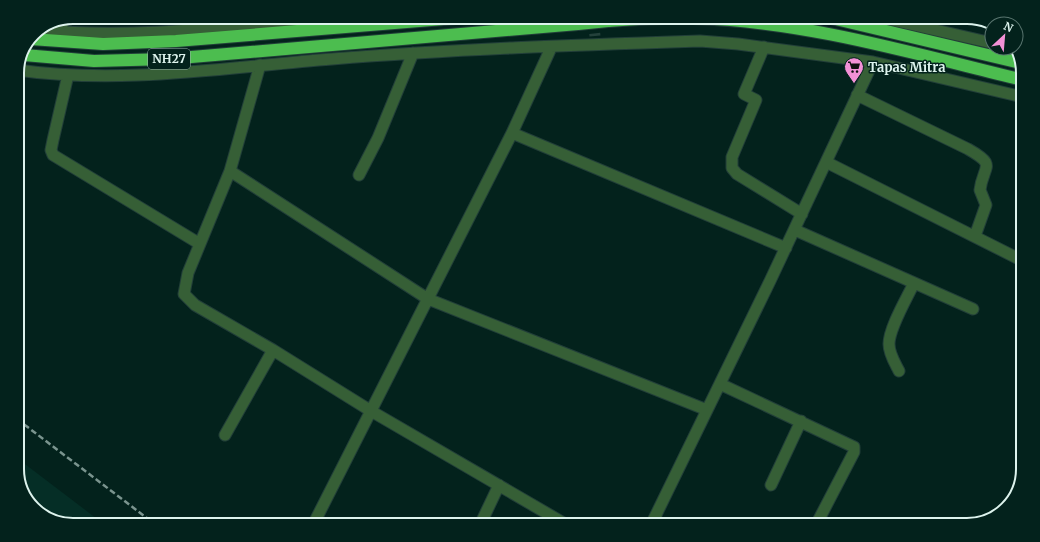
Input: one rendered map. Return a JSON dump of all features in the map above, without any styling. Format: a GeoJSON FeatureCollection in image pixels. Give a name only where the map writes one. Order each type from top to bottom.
{"type":"FeatureCollection","features":[{"type":"Feature","properties":{"kind":"highway","name":"NH27"},"geometry":{"type":"LineString","coordinates":[[37,39],[103,44],[176,41],[383,24]]}},
{"type":"Feature","properties":{"kind":"highway","name":"NH27"},"geometry":{"type":"LineString","coordinates":[[28,55],[94,61],[168,59],[578,24]]}},
{"type":"Feature","properties":{"kind":"highway","name":"NH27"},"geometry":{"type":"LineString","coordinates":[[762,24],[795,28],[872,44],[1016,78]]}},
{"type":"Feature","properties":{"kind":"highway"},"geometry":{"type":"LineString","coordinates":[[857,24],[1014,61]]}},
{"type":"Feature","properties":{"kind":"street"},"geometry":{"type":"LineString","coordinates":[[48,31],[120,33],[164,32],[245,24]]}},
{"type":"Feature","properties":{"kind":"street"},"geometry":{"type":"LineString","coordinates":[[909,24],[984,41]]}},
{"type":"Feature","properties":{"kind":"street"},"geometry":{"type":"LineString","coordinates":[[58,32],[61,26]]}},
{"type":"Feature","properties":{"kind":"street"},"geometry":{"type":"LineString","coordinates":[[24,71],[68,75],[157,75],[413,53],[552,48],[595,40],[700,41],[764,47],[873,62],[1016,95]]}},
{"type":"Feature","properties":{"kind":"street"},"geometry":{"type":"LineString","coordinates":[[764,47],[744,94],[756,100],[732,157],[732,168],[737,174],[748,182],[802,214]]}},
{"type":"Feature","properties":{"kind":"street"},"geometry":{"type":"LineString","coordinates":[[317,518],[512,133],[552,48]]}},
{"type":"Feature","properties":{"kind":"street"},"geometry":{"type":"LineString","coordinates":[[359,175],[378,138],[413,53]]}},
{"type":"Feature","properties":{"kind":"street"},"geometry":{"type":"LineString","coordinates":[[655,518],[795,230],[873,62]]}},
{"type":"Feature","properties":{"kind":"street"},"geometry":{"type":"LineString","coordinates":[[260,65],[230,171],[200,244],[184,287],[184,294],[195,305],[273,350],[371,411],[555,518]]}},
{"type":"Feature","properties":{"kind":"street"},"geometry":{"type":"LineString","coordinates":[[68,75],[53,140],[53,155],[200,244]]}},
{"type":"Feature","properties":{"kind":"street"},"geometry":{"type":"LineString","coordinates":[[857,95],[968,149],[985,160],[987,164],[986,171],[980,190],[986,205],[975,236]]}},
{"type":"Feature","properties":{"kind":"street"},"geometry":{"type":"LineString","coordinates":[[512,133],[786,248]]}},
{"type":"Feature","properties":{"kind":"street"},"geometry":{"type":"LineString","coordinates":[[826,162],[1016,257]]}},
{"type":"Feature","properties":{"kind":"street"},"geometry":{"type":"LineString","coordinates":[[230,171],[428,299],[707,410]]}},
{"type":"Feature","properties":{"kind":"street"},"geometry":{"type":"LineString","coordinates":[[795,230],[973,309]]}},
{"type":"Feature","properties":{"kind":"street"},"geometry":{"type":"LineString","coordinates":[[899,371],[892,356],[889,343],[896,322],[914,283]]}},
{"type":"Feature","properties":{"kind":"street"},"geometry":{"type":"LineString","coordinates":[[225,435],[273,350]]}},
{"type":"Feature","properties":{"kind":"street"},"geometry":{"type":"LineString","coordinates":[[720,384],[851,444],[855,448],[820,518]]}},
{"type":"Feature","properties":{"kind":"street"},"geometry":{"type":"LineString","coordinates":[[771,485],[801,421]]}},
{"type":"Feature","properties":{"kind":"street"},"geometry":{"type":"LineString","coordinates":[[483,518],[499,486]]}},
{"type":"Feature","properties":{"kind":"shaded area"},"geometry":{"type":"Polygon","coordinates":[[[24,463],[96,518],[64,517],[46,510],[36,501],[29,490],[25,478],[24,463]]]}},
{"type":"Feature","properties":{"kind":"tunnel"},"geometry":{"type":"LineString","coordinates":[[594,24],[595,36]]}},
{"type":"Feature","properties":{"kind":"railway"},"geometry":{"type":"LineString","coordinates":[[24,424],[147,518]]}},
{"type":"Feature","properties":{"kind":"place","name":"Tapas Mitra"},"geometry":{"type":"Point","coordinates":[854,84]}}]}
